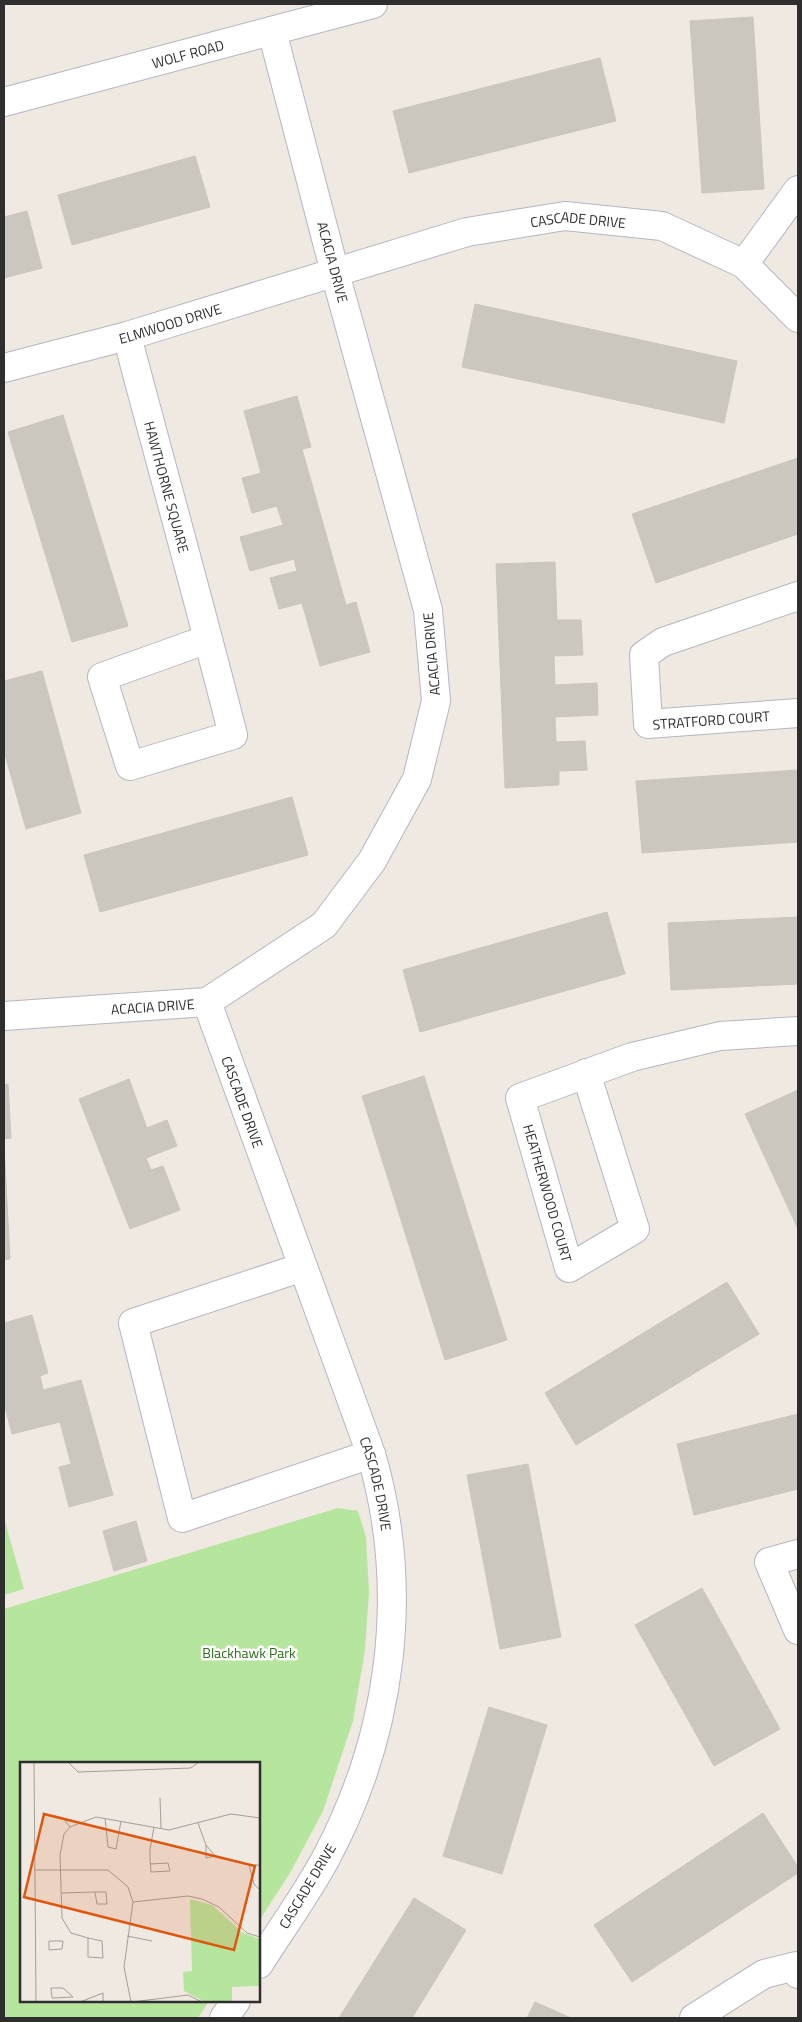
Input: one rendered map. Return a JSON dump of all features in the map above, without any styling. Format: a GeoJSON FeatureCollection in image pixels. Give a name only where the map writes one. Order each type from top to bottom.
{"type":"FeatureCollection","features":[{"type":"Feature","properties":{"kind":"street","name":"WOLF ROAD"},"geometry":{"type":"LineString","coordinates":[[4,102],[372,4]]}},
{"type":"Feature","properties":{"kind":"street","name":"ACACIA DRIVE"},"geometry":{"type":"LineString","coordinates":[[4,1016],[207,1002],[324,924],[372,861],[417,779],[436,701],[428,610],[335,273],[272,31]]}},
{"type":"Feature","properties":{"kind":"street"},"geometry":{"type":"LineString","coordinates":[[744,264],[798,190]]}},
{"type":"Feature","properties":{"kind":"street","name":"CASCADE DRIVE"},"geometry":{"type":"LineString","coordinates":[[335,273],[467,232],[565,216],[662,226],[744,264],[798,318]]}},
{"type":"Feature","properties":{"kind":"street","name":"ELMWOOD DRIVE"},"geometry":{"type":"LineString","coordinates":[[4,368],[127,336],[335,273]]}},
{"type":"Feature","properties":{"kind":"street","name":"HAWTHORNE SQUARE"},"geometry":{"type":"LineString","coordinates":[[127,336],[208,640],[232,735],[130,766],[102,676],[208,640]]}},
{"type":"Feature","properties":{"kind":"street","name":"STRATFORD COURT"},"geometry":{"type":"LineString","coordinates":[[798,596],[663,642],[644,655],[648,724],[798,713]]}},
{"type":"Feature","properties":{"kind":"street","name":"CASCADE DRIVE"},"geometry":{"type":"LineString","coordinates":[[207,1002],[371,1454],[380,1485],[391,1558],[388,1670],[382,1709],[371,1749],[354,1797],[325,1858],[260,1962]]}},
{"type":"Feature","properties":{"kind":"street","name":"HEATHERWOOD COURT"},"geometry":{"type":"LineString","coordinates":[[586,1073],[635,1229],[569,1268],[520,1098],[586,1073],[632,1057],[720,1036],[798,1031]]}},
{"type":"Feature","properties":{"kind":"street"},"geometry":{"type":"LineString","coordinates":[[303,1267],[133,1324],[182,1518],[371,1454]]}},
{"type":"Feature","properties":{"kind":"street"},"geometry":{"type":"LineString","coordinates":[[798,1554],[769,1562],[798,1630]]}},
{"type":"Feature","properties":{"kind":"street"},"geometry":{"type":"LineString","coordinates":[[694,2018],[764,1974],[796,1966],[798,1974]]}},
{"type":"Feature","properties":{"kind":"street"},"geometry":{"type":"LineString","coordinates":[[224,2018],[235,2002]]}},
{"type":"Feature","properties":{"kind":"green space","name":"Blackhawk Park"},"geometry":{"type":"Polygon","coordinates":[[[338,1508],[358,1511],[366,1537],[369,1592],[365,1650],[353,1721],[323,1811],[290,1873],[260,1919],[260,1762],[20,1762],[20,2002],[208,2002],[198,2018],[4,2018],[4,1609],[338,1508]]]}},
{"type":"Feature","properties":{"kind":"green space"},"geometry":{"type":"Polygon","coordinates":[[[4,1518],[24,1589],[4,1595],[4,1518]]]}},
{"type":"Feature","properties":{"kind":"building"},"geometry":{"type":"Polygon","coordinates":[[[753,17],[764,189],[702,193],[690,21],[753,17]]]}},
{"type":"Feature","properties":{"kind":"building"},"geometry":{"type":"Polygon","coordinates":[[[600,58],[616,121],[409,173],[393,111],[600,58]]]}},
{"type":"Feature","properties":{"kind":"building"},"geometry":{"type":"Polygon","coordinates":[[[195,156],[210,207],[72,245],[58,195],[195,156]]]}},
{"type":"Feature","properties":{"kind":"building"},"geometry":{"type":"Polygon","coordinates":[[[27,211],[42,268],[4,278],[4,217],[27,211]]]}},
{"type":"Feature","properties":{"kind":"building"},"geometry":{"type":"Polygon","coordinates":[[[475,304],[737,361],[724,423],[462,367],[475,304]]]}},
{"type":"Feature","properties":{"kind":"building"},"geometry":{"type":"Polygon","coordinates":[[[297,396],[311,447],[302,449],[346,605],[356,602],[370,652],[320,666],[302,603],[279,609],[270,578],[297,571],[294,559],[250,571],[240,537],[283,525],[277,506],[252,513],[242,478],[261,473],[244,411],[297,396]]]}},
{"type":"Feature","properties":{"kind":"building"},"geometry":{"type":"Polygon","coordinates":[[[63,415],[128,626],[72,642],[8,432],[63,415]]]}},
{"type":"Feature","properties":{"kind":"building"},"geometry":{"type":"Polygon","coordinates":[[[798,458],[798,534],[656,583],[632,514],[798,458]]]}},
{"type":"Feature","properties":{"kind":"building"},"geometry":{"type":"Polygon","coordinates":[[[555,562],[557,620],[581,620],[583,655],[554,656],[555,685],[597,683],[598,715],[555,717],[556,742],[585,741],[587,770],[559,771],[559,785],[505,788],[496,564],[555,562]]]}},
{"type":"Feature","properties":{"kind":"building"},"geometry":{"type":"Polygon","coordinates":[[[42,671],[81,813],[26,829],[4,751],[4,681],[42,671]]]}},
{"type":"Feature","properties":{"kind":"building"},"geometry":{"type":"Polygon","coordinates":[[[798,770],[798,842],[642,853],[636,781],[798,770]]]}},
{"type":"Feature","properties":{"kind":"building"},"geometry":{"type":"Polygon","coordinates":[[[292,797],[308,855],[100,912],[84,855],[292,797]]]}},
{"type":"Feature","properties":{"kind":"building"},"geometry":{"type":"Polygon","coordinates":[[[607,912],[625,974],[420,1032],[403,970],[607,912]]]}},
{"type":"Feature","properties":{"kind":"building"},"geometry":{"type":"Polygon","coordinates":[[[798,917],[798,984],[671,990],[668,923],[798,917]]]}},
{"type":"Feature","properties":{"kind":"building"},"geometry":{"type":"Polygon","coordinates":[[[424,1076],[507,1340],[445,1360],[362,1096],[424,1076]]]}},
{"type":"Feature","properties":{"kind":"building"},"geometry":{"type":"Polygon","coordinates":[[[129,1079],[147,1128],[167,1120],[177,1146],[146,1158],[151,1170],[163,1166],[180,1210],[130,1229],[79,1099],[129,1079]]]}},
{"type":"Feature","properties":{"kind":"building"},"geometry":{"type":"Polygon","coordinates":[[[8,1084],[11,1138],[4,1139],[4,1085],[8,1084]]]}},
{"type":"Feature","properties":{"kind":"building"},"geometry":{"type":"Polygon","coordinates":[[[798,1090],[798,1229],[745,1114],[798,1090]]]}},
{"type":"Feature","properties":{"kind":"building"},"geometry":{"type":"Polygon","coordinates":[[[4,1145],[10,1259],[4,1260],[4,1145]]]}},
{"type":"Feature","properties":{"kind":"building"},"geometry":{"type":"Polygon","coordinates":[[[727,1282],[759,1334],[576,1445],[545,1393],[727,1282]]]}},
{"type":"Feature","properties":{"kind":"building"},"geometry":{"type":"Polygon","coordinates":[[[32,1315],[48,1373],[40,1376],[43,1390],[81,1380],[113,1495],[69,1507],[59,1467],[71,1464],[60,1422],[12,1434],[4,1403],[4,1323],[32,1315]]]}},
{"type":"Feature","properties":{"kind":"building"},"geometry":{"type":"Polygon","coordinates":[[[798,1414],[798,1489],[694,1515],[677,1444],[798,1414]]]}},
{"type":"Feature","properties":{"kind":"building"},"geometry":{"type":"Polygon","coordinates":[[[528,1464],[561,1637],[500,1649],[467,1475],[528,1464]]]}},
{"type":"Feature","properties":{"kind":"building"},"geometry":{"type":"Polygon","coordinates":[[[136,1521],[147,1561],[114,1571],[103,1531],[136,1521]]]}},
{"type":"Feature","properties":{"kind":"building"},"geometry":{"type":"Polygon","coordinates":[[[702,1588],[780,1729],[714,1766],[635,1625],[702,1588]]]}},
{"type":"Feature","properties":{"kind":"building"},"geometry":{"type":"Polygon","coordinates":[[[489,1707],[547,1725],[502,1874],[443,1856],[489,1707]]]}},
{"type":"Feature","properties":{"kind":"building"},"geometry":{"type":"Polygon","coordinates":[[[763,1813],[798,1867],[798,1873],[632,1982],[594,1925],[763,1813]]]}},
{"type":"Feature","properties":{"kind":"building"},"geometry":{"type":"Polygon","coordinates":[[[414,1898],[466,1930],[412,2018],[339,2018],[414,1898]]]}},
{"type":"Feature","properties":{"kind":"building"},"geometry":{"type":"Polygon","coordinates":[[[535,2002],[571,2018],[527,2018],[535,2002]]]}}]}
